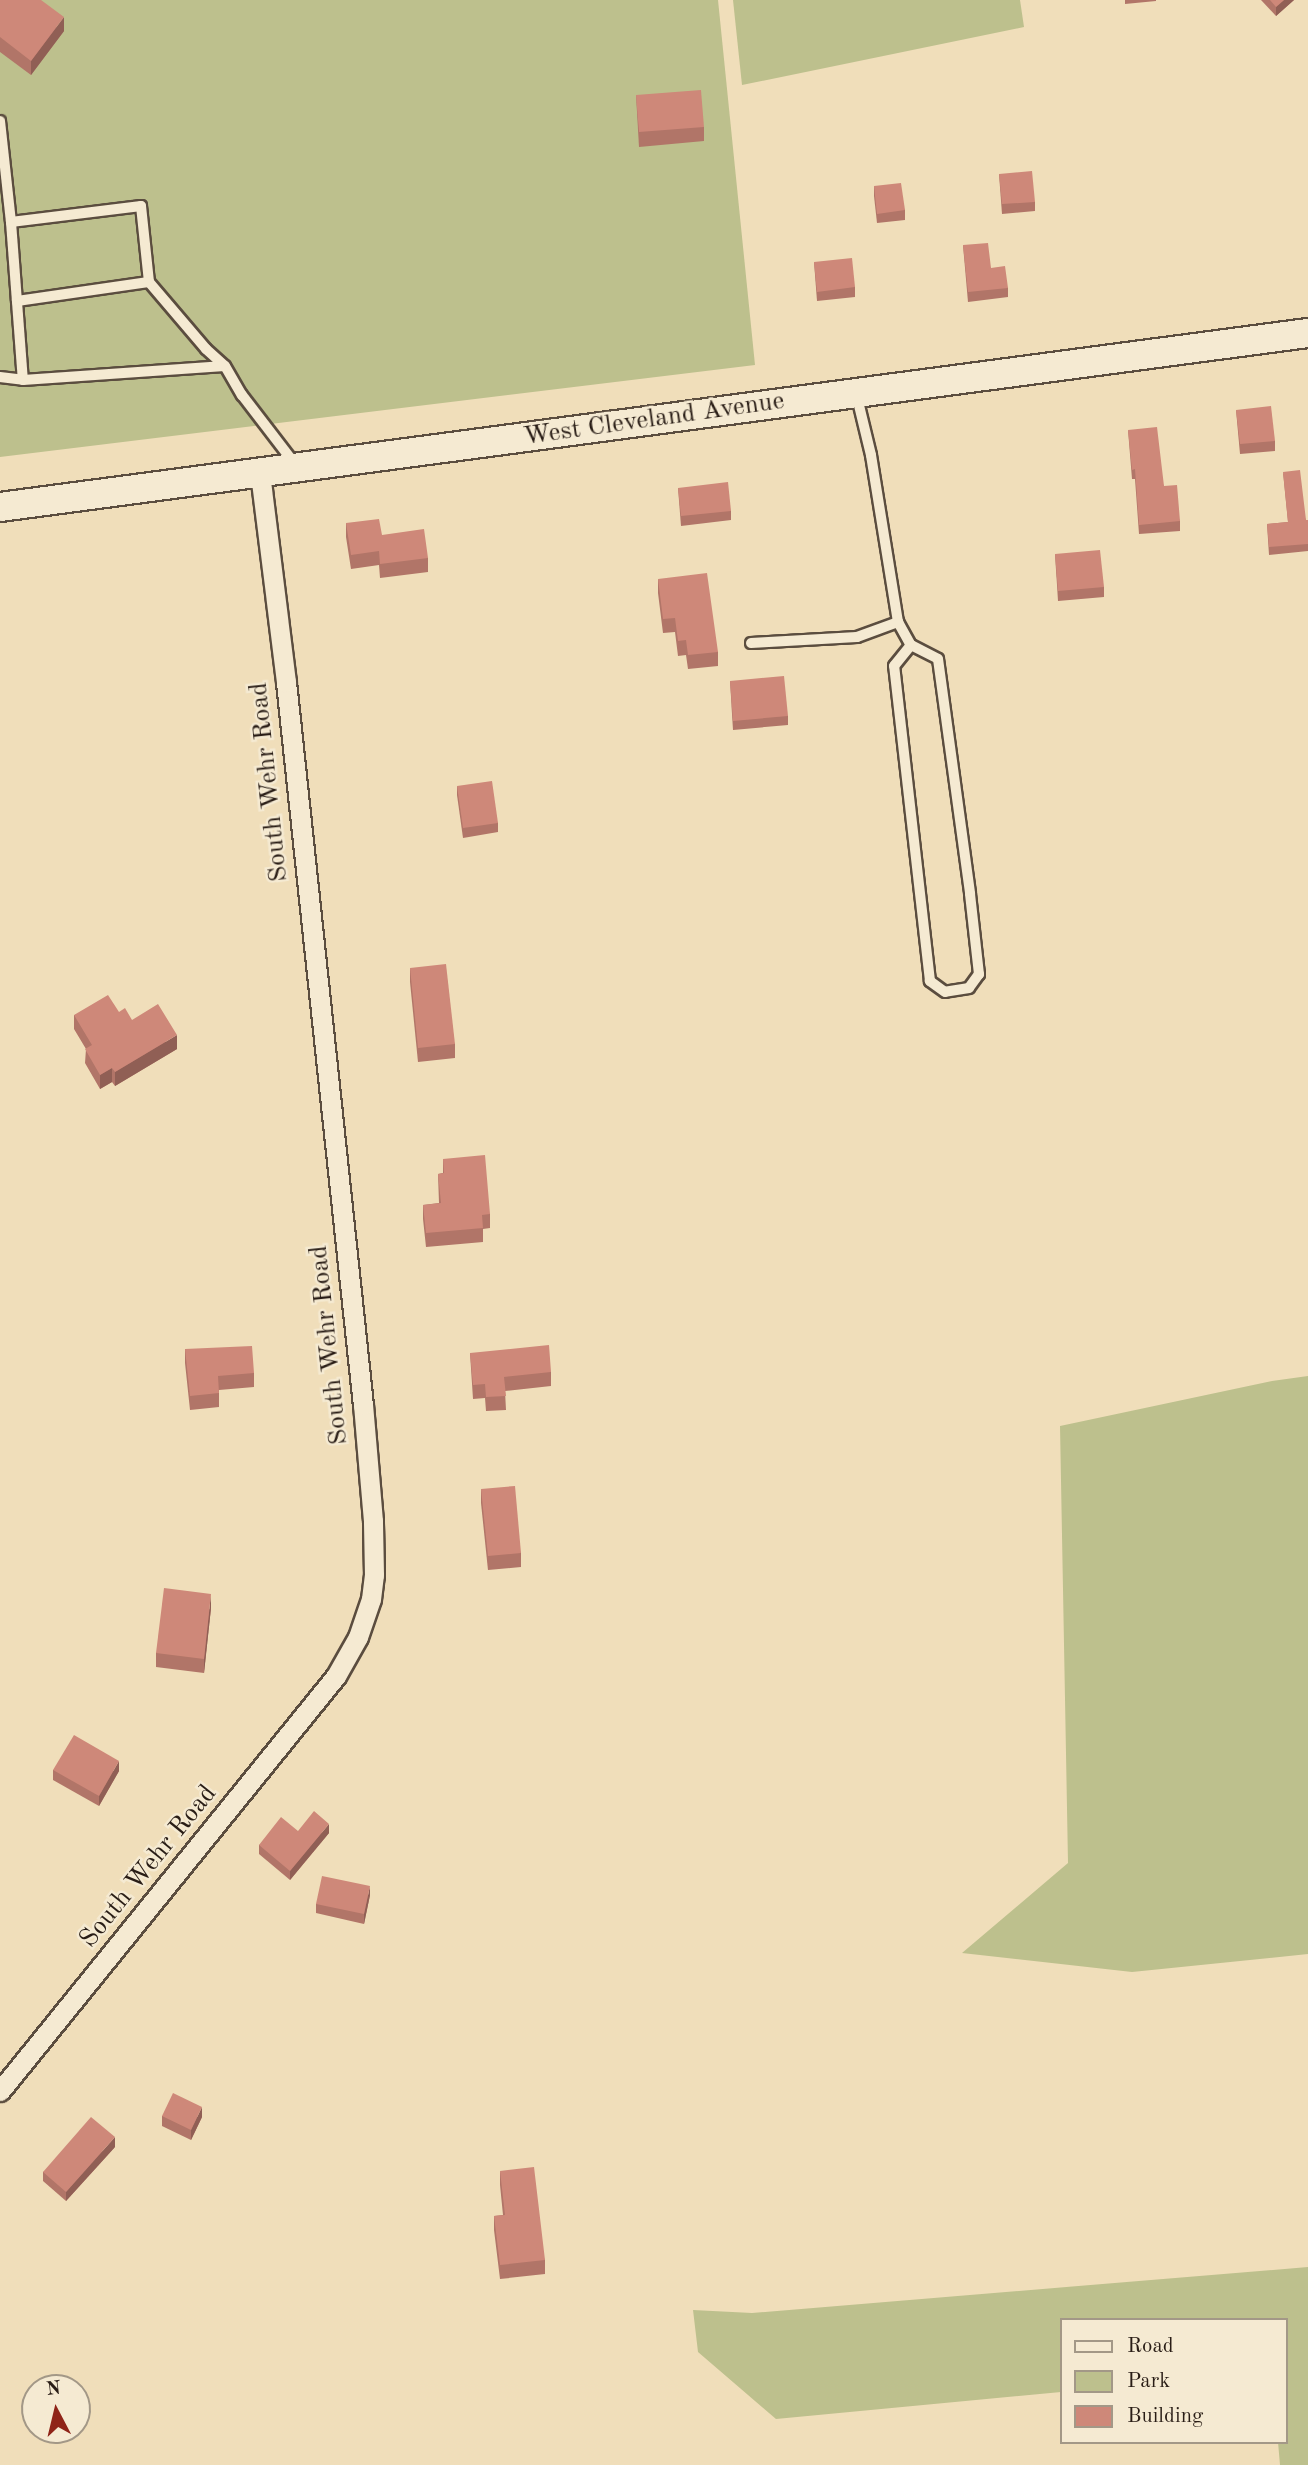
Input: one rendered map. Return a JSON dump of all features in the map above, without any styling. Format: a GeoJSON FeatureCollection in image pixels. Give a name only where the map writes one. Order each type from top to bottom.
{"type":"FeatureCollection","features":[{"type":"Feature","properties":{"kind":"main road","name":"West Cleveland Avenue"},"geometry":{"type":"LineString","coordinates":[[0,507],[1308,333]]}},
{"type":"Feature","properties":{"kind":"street","name":"South Wehr Road"},"geometry":{"type":"LineString","coordinates":[[0,2091],[336,1676],[358,1637],[371,1599],[374,1575],[373,1521],[363,1405],[286,682],[260,472]]}},
{"type":"Feature","properties":{"kind":"lane"},"geometry":{"type":"LineString","coordinates":[[0,121],[23,380]]}},
{"type":"Feature","properties":{"kind":"lane"},"geometry":{"type":"LineString","coordinates":[[11,222],[142,206],[149,282],[192,334],[225,366],[242,395],[297,467]]}},
{"type":"Feature","properties":{"kind":"lane"},"geometry":{"type":"LineString","coordinates":[[17,301],[149,282]]}},
{"type":"Feature","properties":{"kind":"lane"},"geometry":{"type":"LineString","coordinates":[[0,377],[23,380],[225,366]]}},
{"type":"Feature","properties":{"kind":"lane"},"geometry":{"type":"LineString","coordinates":[[856,393],[870,456],[898,622],[911,645],[938,659],[979,974],[969,988],[945,992],[930,981],[894,666],[911,645]]}},
{"type":"Feature","properties":{"kind":"lane"},"geometry":{"type":"LineString","coordinates":[[751,643],[858,637],[898,622]]}},
{"type":"Feature","properties":{"kind":"green space"},"geometry":{"type":"Polygon","coordinates":[[[0,0],[718,0],[755,365],[0,457],[0,0]]]}},
{"type":"Feature","properties":{"kind":"green space"},"geometry":{"type":"Polygon","coordinates":[[[733,0],[1020,0],[1024,27],[742,85],[733,0]]]}},
{"type":"Feature","properties":{"kind":"green space"},"geometry":{"type":"Polygon","coordinates":[[[1308,1376],[1308,1954],[1132,1972],[962,1953],[1068,1863],[1060,1426],[1272,1381],[1308,1376]]]}},
{"type":"Feature","properties":{"kind":"green space"},"geometry":{"type":"Polygon","coordinates":[[[1308,2267],[1308,2465],[1280,2465],[1278,2444],[1287,2444],[1287,2318],[1060,2318],[1060,2392],[776,2419],[698,2352],[693,2310],[752,2313],[1308,2267]]]}},
{"type":"Feature","properties":{"kind":"building"},"geometry":{"type":"Polygon","coordinates":[[[0,0],[41,0],[64,17],[31,61],[0,37],[0,0]]]}},
{"type":"Feature","properties":{"kind":"building"},"geometry":{"type":"Polygon","coordinates":[[[1270,0],[1284,0],[1276,7],[1270,0]]]}},
{"type":"Feature","properties":{"kind":"building"},"geometry":{"type":"Polygon","coordinates":[[[701,90],[704,127],[639,132],[636,95],[701,90]]]}},
{"type":"Feature","properties":{"kind":"building"},"geometry":{"type":"Polygon","coordinates":[[[1032,171],[1035,202],[1002,204],[999,174],[1032,171]]]}},
{"type":"Feature","properties":{"kind":"building"},"geometry":{"type":"Polygon","coordinates":[[[901,183],[905,210],[877,214],[874,186],[901,183]]]}},
{"type":"Feature","properties":{"kind":"building"},"geometry":{"type":"Polygon","coordinates":[[[988,243],[991,268],[1005,266],[1008,288],[968,292],[963,245],[988,243]]]}},
{"type":"Feature","properties":{"kind":"building"},"geometry":{"type":"Polygon","coordinates":[[[852,258],[855,287],[817,292],[814,262],[852,258]]]}},
{"type":"Feature","properties":{"kind":"building"},"geometry":{"type":"Polygon","coordinates":[[[1271,406],[1275,441],[1240,444],[1236,410],[1271,406]]]}},
{"type":"Feature","properties":{"kind":"building"},"geometry":{"type":"Polygon","coordinates":[[[1157,427],[1164,486],[1177,485],[1180,521],[1139,525],[1135,469],[1132,470],[1128,430],[1157,427]]]}},
{"type":"Feature","properties":{"kind":"building"},"geometry":{"type":"Polygon","coordinates":[[[1300,470],[1308,520],[1308,544],[1269,547],[1267,524],[1288,522],[1283,472],[1300,470]]]}},
{"type":"Feature","properties":{"kind":"building"},"geometry":{"type":"Polygon","coordinates":[[[728,482],[731,511],[681,516],[678,488],[728,482]]]}},
{"type":"Feature","properties":{"kind":"building"},"geometry":{"type":"Polygon","coordinates":[[[379,519],[382,535],[424,529],[428,558],[380,564],[379,551],[351,555],[346,523],[379,519]]]}},
{"type":"Feature","properties":{"kind":"building"},"geometry":{"type":"Polygon","coordinates":[[[1100,550],[1104,587],[1058,591],[1055,554],[1100,550]]]}},
{"type":"Feature","properties":{"kind":"building"},"geometry":{"type":"Polygon","coordinates":[[[707,573],[718,652],[688,655],[686,640],[678,641],[675,618],[663,619],[658,579],[707,573]]]}},
{"type":"Feature","properties":{"kind":"building"},"geometry":{"type":"Polygon","coordinates":[[[784,676],[788,716],[733,721],[730,681],[784,676]]]}},
{"type":"Feature","properties":{"kind":"building"},"geometry":{"type":"Polygon","coordinates":[[[492,781],[498,823],[463,828],[457,786],[492,781]]]}},
{"type":"Feature","properties":{"kind":"building"},"geometry":{"type":"Polygon","coordinates":[[[446,964],[455,1044],[418,1048],[410,968],[446,964]]]}},
{"type":"Feature","properties":{"kind":"building"},"geometry":{"type":"Polygon","coordinates":[[[108,995],[119,1012],[125,1008],[132,1020],[158,1004],[177,1035],[115,1072],[112,1068],[100,1075],[85,1049],[92,1045],[74,1015],[108,995]]]}},
{"type":"Feature","properties":{"kind":"building"},"geometry":{"type":"Polygon","coordinates":[[[485,1155],[490,1214],[482,1215],[483,1228],[426,1233],[423,1205],[441,1203],[438,1174],[444,1173],[443,1159],[485,1155]]]}},
{"type":"Feature","properties":{"kind":"building"},"geometry":{"type":"Polygon","coordinates":[[[549,1345],[551,1372],[504,1377],[506,1396],[486,1397],[485,1384],[473,1385],[470,1353],[549,1345]]]}},
{"type":"Feature","properties":{"kind":"building"},"geometry":{"type":"Polygon","coordinates":[[[252,1346],[254,1373],[218,1376],[219,1393],[190,1396],[185,1349],[252,1346]]]}},
{"type":"Feature","properties":{"kind":"building"},"geometry":{"type":"Polygon","coordinates":[[[515,1486],[521,1553],[488,1556],[481,1489],[515,1486]]]}},
{"type":"Feature","properties":{"kind":"building"},"geometry":{"type":"Polygon","coordinates":[[[164,1588],[211,1594],[204,1659],[156,1653],[164,1588]]]}},
{"type":"Feature","properties":{"kind":"building"},"geometry":{"type":"Polygon","coordinates":[[[74,1735],[119,1761],[99,1796],[53,1770],[74,1735]]]}},
{"type":"Feature","properties":{"kind":"building"},"geometry":{"type":"Polygon","coordinates":[[[314,1811],[329,1824],[290,1871],[259,1845],[281,1817],[298,1831],[314,1811]]]}},
{"type":"Feature","properties":{"kind":"building"},"geometry":{"type":"Polygon","coordinates":[[[322,1876],[370,1886],[364,1914],[316,1904],[322,1876]]]}},
{"type":"Feature","properties":{"kind":"building"},"geometry":{"type":"Polygon","coordinates":[[[173,2093],[202,2107],[191,2130],[162,2116],[173,2093]]]}},
{"type":"Feature","properties":{"kind":"building"},"geometry":{"type":"Polygon","coordinates":[[[91,2117],[115,2137],[66,2192],[43,2172],[91,2117]]]}},
{"type":"Feature","properties":{"kind":"building"},"geometry":{"type":"Polygon","coordinates":[[[534,2167],[545,2260],[500,2265],[494,2216],[505,2215],[500,2171],[534,2167]]]}}]}
